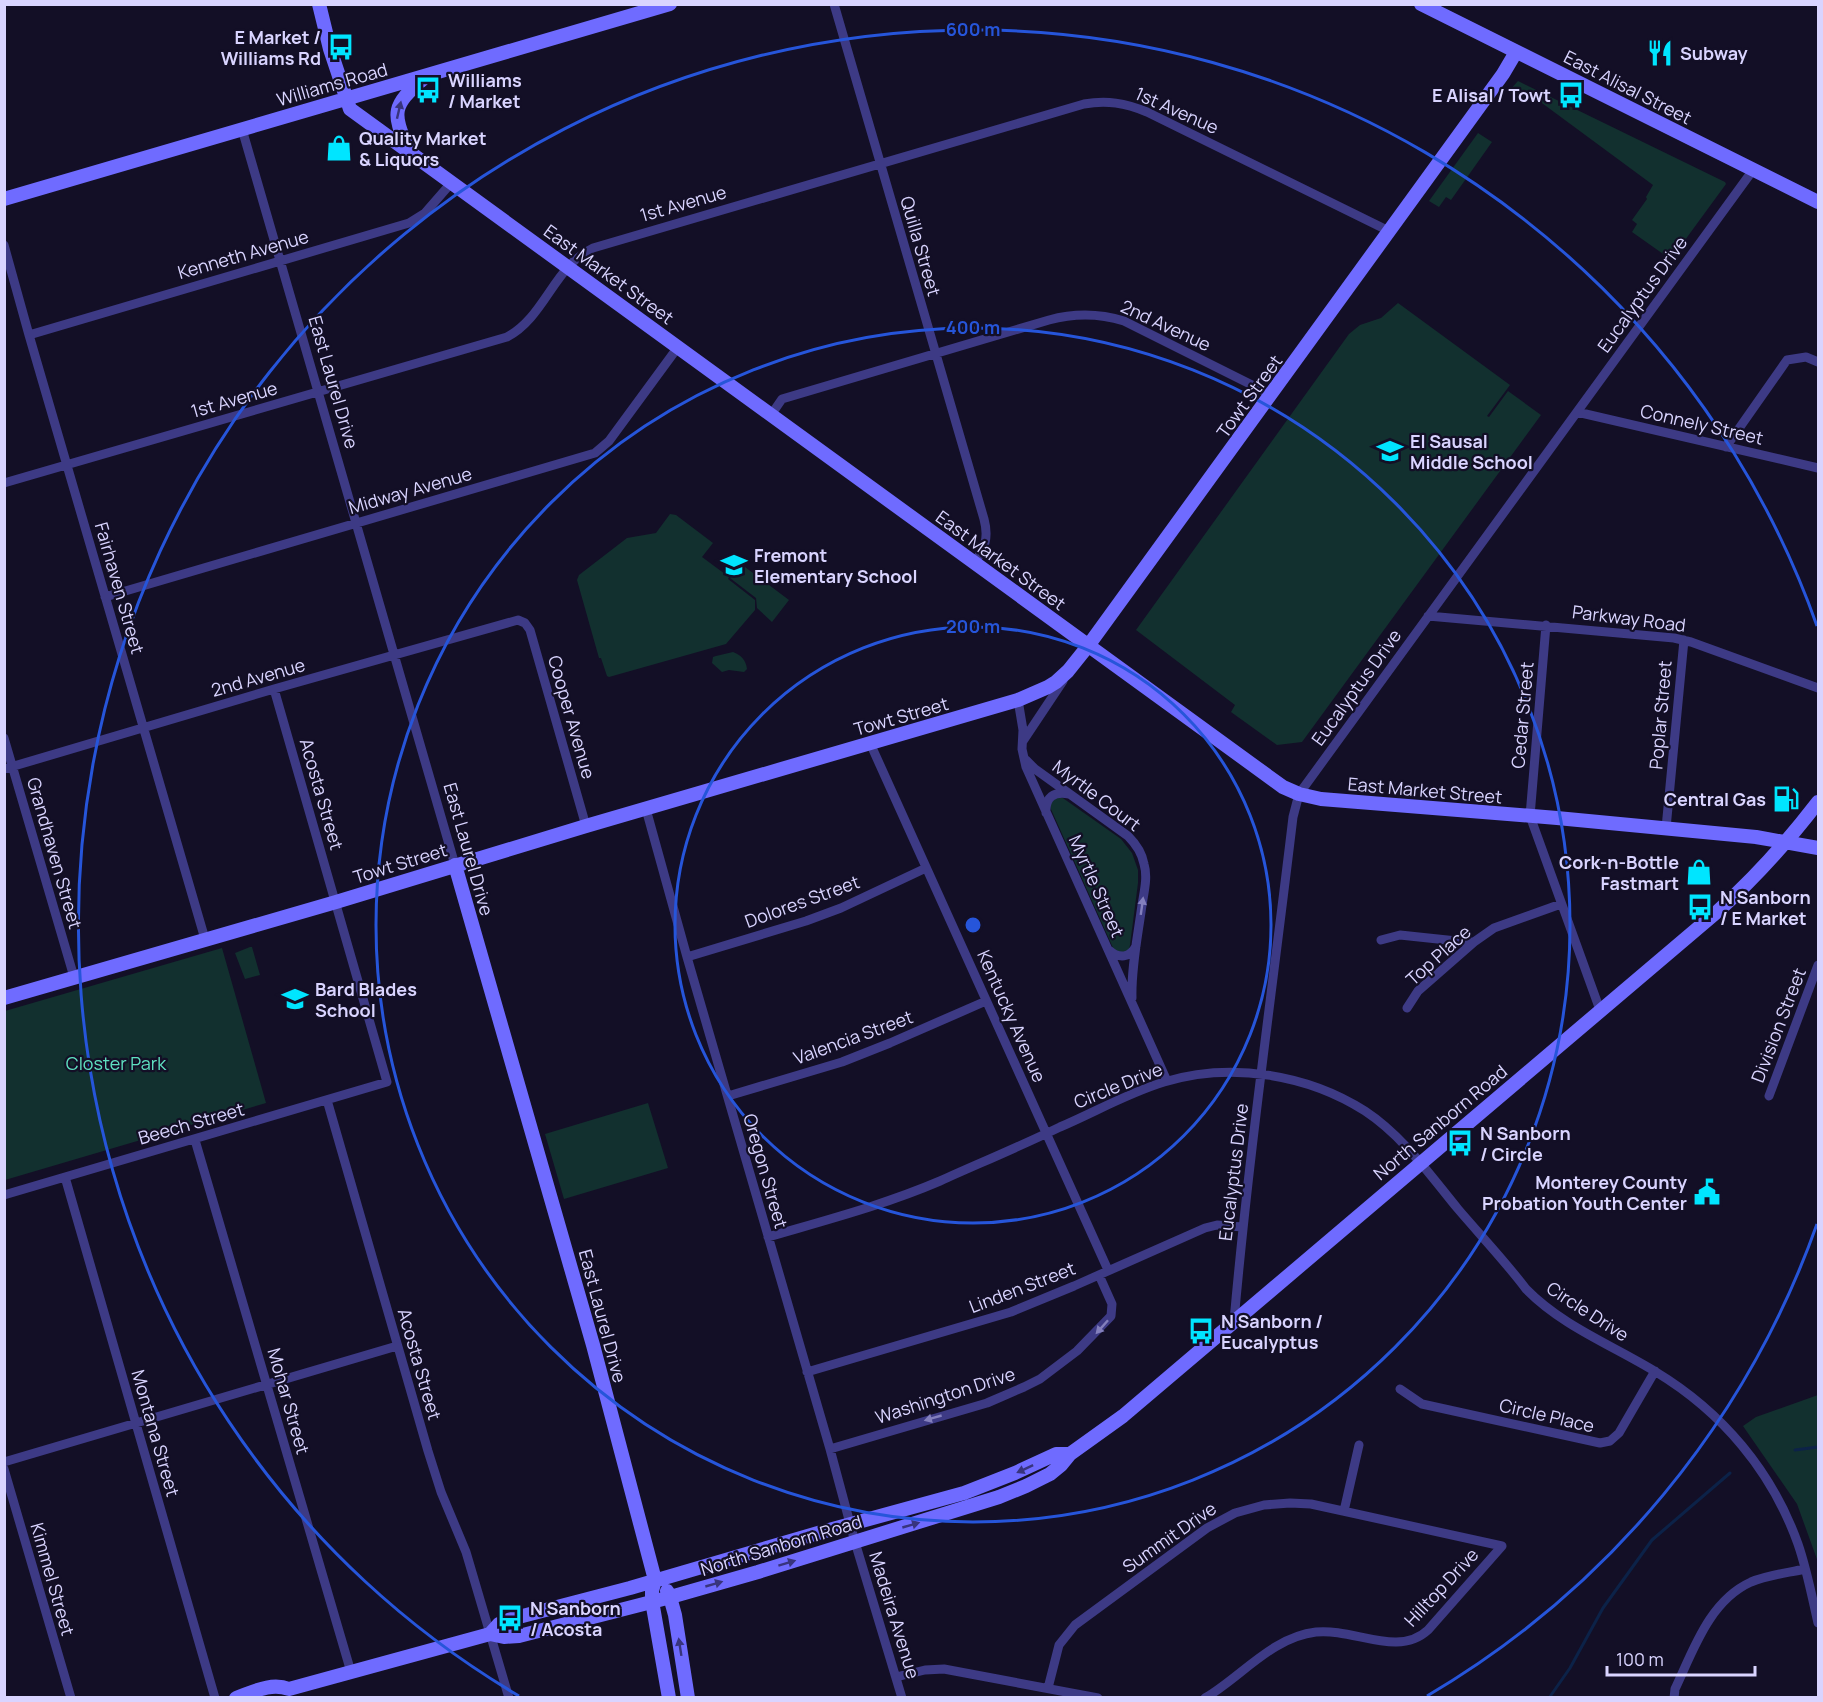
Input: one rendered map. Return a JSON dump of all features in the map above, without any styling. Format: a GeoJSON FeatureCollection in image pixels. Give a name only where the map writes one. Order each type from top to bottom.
{"type":"FeatureCollection","features":[{"type":"Feature","properties":{"kind":"main road","name":"East Market Street"},"geometry":{"type":"LineString","coordinates":[[319,4],[345,99],[350,109],[1283,787],[1299,794],[1321,799],[1666,828],[1787,842],[1818,848]]}},
{"type":"Feature","properties":{"kind":"main road","name":"Williams Road"},"geometry":{"type":"LineString","coordinates":[[4,199],[670,4]]}},
{"type":"Feature","properties":{"kind":"main road","name":"East Alisal Street"},"geometry":{"type":"LineString","coordinates":[[1421,4],[1818,202]]}},
{"type":"Feature","properties":{"kind":"main road","name":"Towt Street"},"geometry":{"type":"LineString","coordinates":[[4,998],[1018,700],[1050,686],[1062,677],[1088,646],[1503,74],[1516,52]]}},
{"type":"Feature","properties":{"kind":"main road"},"geometry":{"type":"LineString","coordinates":[[409,151],[398,124],[398,109],[404,95],[426,76]]}},
{"type":"Feature","properties":{"kind":"main road","name":"North Sanborn Road"},"geometry":{"type":"LineString","coordinates":[[236,1698],[272,1686],[281,1686],[286,1693],[351,1672],[490,1634],[504,1637],[519,1636],[670,1597],[967,1508],[1021,1488],[1050,1474],[1070,1454],[1123,1416],[1732,898],[1787,842],[1818,802]]}},
{"type":"Feature","properties":{"kind":"main road","name":"East Laurel Drive"},"geometry":{"type":"LineString","coordinates":[[455,865],[590,1333],[655,1580],[652,1601],[669,1698]]}},
{"type":"Feature","properties":{"kind":"main road","name":"North Sanborn Road"},"geometry":{"type":"LineString","coordinates":[[490,1634],[499,1624],[511,1619],[964,1493],[1056,1454],[1070,1454]]}},
{"type":"Feature","properties":{"kind":"main road","name":"East Laurel Drive"},"geometry":{"type":"LineString","coordinates":[[655,1580],[665,1587],[670,1597]]}},
{"type":"Feature","properties":{"kind":"main road"},"geometry":{"type":"LineString","coordinates":[[670,1597],[688,1698]]}},
{"type":"Feature","properties":{"kind":"street","name":"Quilla Street"},"geometry":{"type":"LineString","coordinates":[[834,4],[986,526],[986,543],[974,563]]}},
{"type":"Feature","properties":{"kind":"street","name":"1st Avenue"},"geometry":{"type":"LineString","coordinates":[[4,483],[507,337],[527,322],[568,267],[582,253],[600,245],[1084,104],[1116,103],[1147,112],[1389,231]]}},
{"type":"Feature","properties":{"kind":"street","name":"East Laurel Drive"},"geometry":{"type":"LineString","coordinates":[[242,129],[455,865]]}},
{"type":"Feature","properties":{"kind":"street","name":"Eucalyptus Drive"},"geometry":{"type":"LineString","coordinates":[[1234,1321],[1261,1075],[1293,818],[1299,794],[1754,170]]}},
{"type":"Feature","properties":{"kind":"street","name":"Kenneth Avenue"},"geometry":{"type":"LineString","coordinates":[[29,334],[409,223],[425,213],[452,182]]}},
{"type":"Feature","properties":{"kind":"street","name":"Fairhaven Street"},"geometry":{"type":"LineString","coordinates":[[4,245],[205,939]]}},
{"type":"Feature","properties":{"kind":"street","name":"2nd Avenue"},"geometry":{"type":"LineString","coordinates":[[771,415],[782,399],[1079,314],[1100,315],[1124,321],[1272,394]]}},
{"type":"Feature","properties":{"kind":"street","name":"Midway Avenue"},"geometry":{"type":"LineString","coordinates":[[105,597],[589,455],[609,441],[678,347]]}},
{"type":"Feature","properties":{"kind":"street"},"geometry":{"type":"LineString","coordinates":[[1726,447],[1787,360],[1806,357],[1818,362]]}},
{"type":"Feature","properties":{"kind":"street","name":"Connely Street"},"geometry":{"type":"LineString","coordinates":[[1577,412],[1818,468]]}},
{"type":"Feature","properties":{"kind":"street","name":"Parkway Road"},"geometry":{"type":"LineString","coordinates":[[1428,616],[1546,625],[1684,640],[1818,688]]}},
{"type":"Feature","properties":{"kind":"street","name":"2nd Avenue"},"geometry":{"type":"LineString","coordinates":[[9,768],[393,654],[514,620],[521,621]]}},
{"type":"Feature","properties":{"kind":"street","name":"Cooper Avenue"},"geometry":{"type":"LineString","coordinates":[[521,621],[530,630],[586,826]]}},
{"type":"Feature","properties":{"kind":"street","name":"Cedar Street"},"geometry":{"type":"LineString","coordinates":[[1546,625],[1530,816],[1600,1011]]}},
{"type":"Feature","properties":{"kind":"street","name":"Poplar Street"},"geometry":{"type":"LineString","coordinates":[[1666,828],[1684,640]]}},
{"type":"Feature","properties":{"kind":"street"},"geometry":{"type":"LineString","coordinates":[[1023,741],[1075,663]]}},
{"type":"Feature","properties":{"kind":"street","name":"Acosta Street"},"geometry":{"type":"LineString","coordinates":[[274,689],[387,1082]]}},
{"type":"Feature","properties":{"kind":"street","name":"Myrtle Street"},"geometry":{"type":"LineString","coordinates":[[1018,700],[1023,730],[1022,749],[1028,773],[1167,1082]]}},
{"type":"Feature","properties":{"kind":"street","name":"Grandhaven Street"},"geometry":{"type":"LineString","coordinates":[[4,738],[9,768],[74,978]]}},
{"type":"Feature","properties":{"kind":"street","name":"Kentucky Avenue"},"geometry":{"type":"LineString","coordinates":[[870,743],[1046,1134],[1103,1273]]}},
{"type":"Feature","properties":{"kind":"street","name":"Myrtle Court"},"geometry":{"type":"LineString","coordinates":[[1024,756],[1035,769],[1128,836],[1142,857],[1145,881],[1132,991],[1133,1006]]}},
{"type":"Feature","properties":{"kind":"street"},"geometry":{"type":"LineString","coordinates":[[1046,813],[1047,802],[1053,794],[1071,795]]}},
{"type":"Feature","properties":{"kind":"street","name":"Oregon Street"},"geometry":{"type":"LineString","coordinates":[[646,809],[855,1542]]}},
{"type":"Feature","properties":{"kind":"street","name":"Dolores Street"},"geometry":{"type":"LineString","coordinates":[[687,957],[806,921],[841,908],[927,868]]}},
{"type":"Feature","properties":{"kind":"street","name":"Top Place"},"geometry":{"type":"LineString","coordinates":[[1407,1008],[1418,991],[1474,942],[1494,928],[1562,904]]}},
{"type":"Feature","properties":{"kind":"street"},"geometry":{"type":"LineString","coordinates":[[1381,940],[1400,935],[1474,942]]}},
{"type":"Feature","properties":{"kind":"street"},"geometry":{"type":"LineString","coordinates":[[1106,946],[1113,953],[1123,957],[1132,952],[1137,943]]}},
{"type":"Feature","properties":{"kind":"street","name":"Division Street"},"geometry":{"type":"LineString","coordinates":[[1769,1096],[1818,965]]}},
{"type":"Feature","properties":{"kind":"street","name":"Valencia Street"},"geometry":{"type":"LineString","coordinates":[[728,1096],[842,1062],[899,1040],[986,1000]]}},
{"type":"Feature","properties":{"kind":"street","name":"Circle Drive"},"geometry":{"type":"LineString","coordinates":[[768,1237],[899,1197],[1046,1134],[1129,1095],[1167,1082],[1213,1073],[1235,1072],[1307,1084],[1327,1091],[1352,1104],[1389,1130],[1538,1301],[1563,1319],[1679,1386],[1707,1408],[1731,1432],[1751,1455],[1784,1511],[1798,1544],[1818,1623]]}},
{"type":"Feature","properties":{"kind":"street","name":"Beech Street"},"geometry":{"type":"LineString","coordinates":[[4,1196],[387,1082]]}},
{"type":"Feature","properties":{"kind":"street","name":"Acosta Street"},"geometry":{"type":"LineString","coordinates":[[327,1100],[434,1470],[466,1551],[509,1698]]}},
{"type":"Feature","properties":{"kind":"street","name":"Mohar Street"},"geometry":{"type":"LineString","coordinates":[[195,1140],[351,1672]]}},
{"type":"Feature","properties":{"kind":"street","name":"Montana Street"},"geometry":{"type":"LineString","coordinates":[[65,1178],[215,1698]]}},
{"type":"Feature","properties":{"kind":"street","name":"Linden Street"},"geometry":{"type":"LineString","coordinates":[[807,1372],[983,1321],[1039,1301],[1204,1228],[1217,1225],[1243,1227]]}},
{"type":"Feature","properties":{"kind":"street","name":"Washington Drive"},"geometry":{"type":"LineString","coordinates":[[830,1449],[987,1403],[1040,1379],[1077,1351],[1111,1316],[1112,1304],[1103,1273]]}},
{"type":"Feature","properties":{"kind":"street"},"geometry":{"type":"LineString","coordinates":[[4,1462],[397,1346]]}},
{"type":"Feature","properties":{"kind":"street","name":"Circle Place"},"geometry":{"type":"LineString","coordinates":[[1400,1389],[1422,1404],[1600,1443],[1611,1441],[1619,1433],[1655,1371]]}},
{"type":"Feature","properties":{"kind":"street"},"geometry":{"type":"LineString","coordinates":[[1344,1511],[1359,1445]]}},
{"type":"Feature","properties":{"kind":"street","name":"Kimmel Street"},"geometry":{"type":"LineString","coordinates":[[4,1469],[7,1486],[71,1698]]}},
{"type":"Feature","properties":{"kind":"street","name":"Summit Drive"},"geometry":{"type":"LineString","coordinates":[[1048,1688],[1057,1650],[1069,1630],[1207,1528],[1243,1510],[1276,1503],[1311,1504],[1502,1546]]}},
{"type":"Feature","properties":{"kind":"street","name":"Madeira Avenue"},"geometry":{"type":"LineString","coordinates":[[855,1542],[902,1698]]}},
{"type":"Feature","properties":{"kind":"street","name":"Hilltop Drive"},"geometry":{"type":"LineString","coordinates":[[1205,1698],[1281,1644],[1306,1634],[1332,1631],[1392,1643],[1413,1641],[1428,1630],[1502,1546]]}},
{"type":"Feature","properties":{"kind":"street"},"geometry":{"type":"LineString","coordinates":[[1674,1698],[1675,1689],[1703,1630],[1729,1598],[1741,1588],[1755,1581],[1805,1569]]}},
{"type":"Feature","properties":{"kind":"street"},"geometry":{"type":"LineString","coordinates":[[896,1677],[925,1670],[944,1669],[1098,1698]]}},
{"type":"Feature","properties":{"kind":"green space"},"geometry":{"type":"Polygon","coordinates":[[[1518,81],[1725,182],[1726,184],[1677,251],[1671,250],[1666,256],[1632,232],[1637,224],[1632,220],[1647,199],[1653,185],[1531,95],[1518,98],[1508,92],[1518,81]]]}},
{"type":"Feature","properties":{"kind":"green space"},"geometry":{"type":"Polygon","coordinates":[[[1478,133],[1492,142],[1451,200],[1446,197],[1439,207],[1429,201],[1478,133]]]}},
{"type":"Feature","properties":{"kind":"green space"},"geometry":{"type":"Polygon","coordinates":[[[1398,303],[1510,385],[1487,416],[1489,417],[1508,391],[1541,415],[1302,742],[1277,745],[1231,712],[1235,705],[1136,630],[1349,334],[1360,325],[1381,318],[1398,303]]]}},
{"type":"Feature","properties":{"kind":"green space"},"geometry":{"type":"Polygon","coordinates":[[[670,514],[676,515],[713,543],[702,557],[755,600],[755,610],[726,644],[609,677],[599,658],[577,580],[579,575],[627,538],[656,533],[670,514]]]}},
{"type":"Feature","properties":{"kind":"green space"},"geometry":{"type":"Polygon","coordinates":[[[741,564],[789,600],[772,622],[757,608],[756,598],[730,578],[741,564]]]}},
{"type":"Feature","properties":{"kind":"green space"},"geometry":{"type":"Polygon","coordinates":[[[733,652],[744,660],[747,669],[744,672],[729,670],[722,672],[712,663],[713,657],[733,652]]]}},
{"type":"Feature","properties":{"kind":"green space"},"geometry":{"type":"Polygon","coordinates":[[[1060,796],[1121,839],[1132,853],[1138,870],[1138,883],[1130,945],[1129,949],[1123,953],[1114,950],[1050,807],[1051,802],[1060,796]]]}},
{"type":"Feature","properties":{"kind":"green space"},"geometry":{"type":"Polygon","coordinates":[[[252,947],[260,975],[245,979],[235,953],[252,947]]]}},
{"type":"Feature","properties":{"kind":"green space","name":"Closter Park"},"geometry":{"type":"Polygon","coordinates":[[[222,948],[266,1103],[5,1180],[5,1011],[222,948]]]}},
{"type":"Feature","properties":{"kind":"green space"},"geometry":{"type":"Polygon","coordinates":[[[648,1103],[668,1168],[564,1199],[545,1134],[648,1103]]]}},
{"type":"Feature","properties":{"kind":"green space"},"geometry":{"type":"Polygon","coordinates":[[[1818,1395],[1818,1562],[1797,1504],[1743,1426],[1756,1417],[1818,1395]]]}},
{"type":"Feature","properties":{"kind":"waterway"},"geometry":{"type":"LineString","coordinates":[[1795,1450],[1818,1447]]}},
{"type":"Feature","properties":{"kind":"waterway"},"geometry":{"type":"LineString","coordinates":[[1549,1698],[1570,1668],[1603,1608],[1652,1540],[1730,1473]]}},
{"type":"Feature","properties":{"kind":"place","name":"E Market / Williams Rd"},"geometry":{"type":"Point","coordinates":[341,47]}},
{"type":"Feature","properties":{"kind":"place","name":"Subway"},"geometry":{"type":"Point","coordinates":[1660,53]}},
{"type":"Feature","properties":{"kind":"place","name":"Williams / Market"},"geometry":{"type":"Point","coordinates":[428,90]}},
{"type":"Feature","properties":{"kind":"place","name":"E Alisal / Towt"},"geometry":{"type":"Point","coordinates":[1571,95]}},
{"type":"Feature","properties":{"kind":"place","name":"Quality Market & Liquors"},"geometry":{"type":"Point","coordinates":[339,148]}},
{"type":"Feature","properties":{"kind":"place","name":"El Sausal Middle School"},"geometry":{"type":"Point","coordinates":[1390,451]}},
{"type":"Feature","properties":{"kind":"place","name":"Fremont Elementary School"},"geometry":{"type":"Point","coordinates":[734,565]}},
{"type":"Feature","properties":{"kind":"place","name":"Central Gas"},"geometry":{"type":"Point","coordinates":[1786,799]}},
{"type":"Feature","properties":{"kind":"place","name":"Cork-n-Bottle Fastmart"},"geometry":{"type":"Point","coordinates":[1699,872]}},
{"type":"Feature","properties":{"kind":"place","name":"N Sanborn / E Market"},"geometry":{"type":"Point","coordinates":[1700,907]}},
{"type":"Feature","properties":{"kind":"place","name":"Bard Blades School"},"geometry":{"type":"Point","coordinates":[295,999]}},
{"type":"Feature","properties":{"kind":"place","name":"N Sanborn / Circle"},"geometry":{"type":"Point","coordinates":[1460,1143]}},
{"type":"Feature","properties":{"kind":"place","name":"Monterey County Probation Youth Center"},"geometry":{"type":"Point","coordinates":[1707,1192]}},
{"type":"Feature","properties":{"kind":"place","name":"N Sanborn / Eucalyptus"},"geometry":{"type":"Point","coordinates":[1201,1331]}},
{"type":"Feature","properties":{"kind":"place","name":"N Sanborn / Acosta"},"geometry":{"type":"Point","coordinates":[510,1618]}}]}
